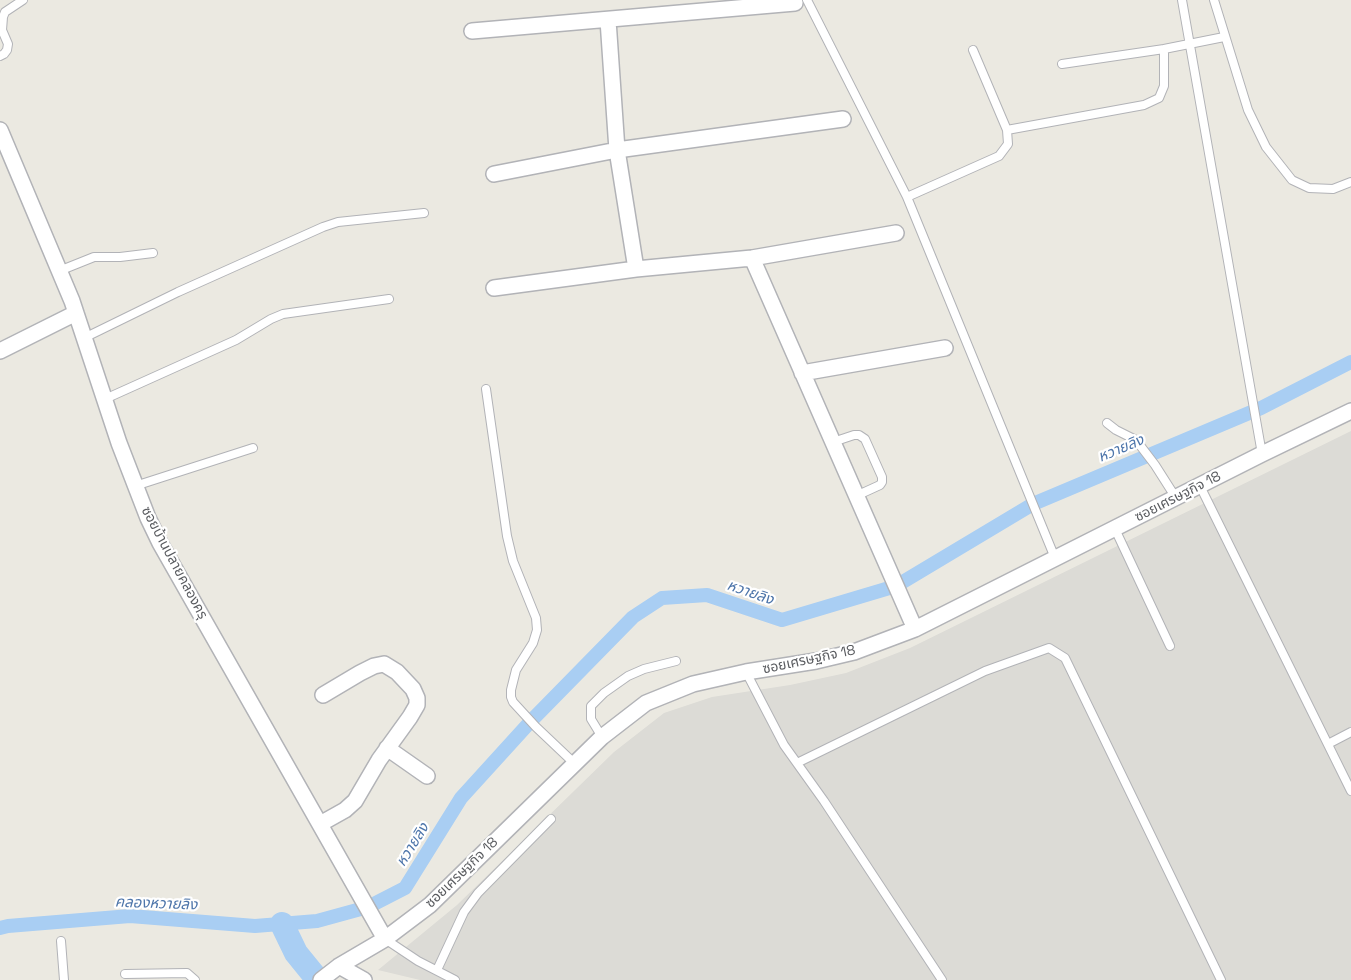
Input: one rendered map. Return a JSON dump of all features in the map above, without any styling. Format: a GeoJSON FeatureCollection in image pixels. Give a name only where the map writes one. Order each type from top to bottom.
{"type":"FeatureCollection","features":[{"type":"Feature","properties":{"kind":"street"},"geometry":{"type":"LineString","coordinates":[[472,31],[801,2]]}},
{"type":"Feature","properties":{"kind":"street"},"geometry":{"type":"LineString","coordinates":[[608,20],[617,150],[636,269]]}},
{"type":"Feature","properties":{"kind":"street"},"geometry":{"type":"LineString","coordinates":[[494,174],[617,150],[843,119]]}},
{"type":"Feature","properties":{"kind":"street","name":"ซอยบ้านปลายคลองครุ"},"geometry":{"type":"LineString","coordinates":[[0,130],[76,313],[135,486],[160,543],[385,939]]}},
{"type":"Feature","properties":{"kind":"street"},"geometry":{"type":"LineString","coordinates":[[494,288],[636,269],[752,258],[896,233]]}},
{"type":"Feature","properties":{"kind":"street"},"geometry":{"type":"LineString","coordinates":[[752,258],[915,630]]}},
{"type":"Feature","properties":{"kind":"street"},"geometry":{"type":"LineString","coordinates":[[0,351],[76,313]]}},
{"type":"Feature","properties":{"kind":"street"},"geometry":{"type":"LineString","coordinates":[[802,373],[945,348]]}},
{"type":"Feature","properties":{"kind":"street","name":"ซอยเศรษฐกิจ 18"},"geometry":{"type":"LineString","coordinates":[[321,980],[339,966],[385,939],[430,905],[602,736],[646,703],[693,684],[854,652],[915,630],[1262,454],[1351,411]]}},
{"type":"Feature","properties":{"kind":"street"},"geometry":{"type":"LineString","coordinates":[[320,824],[355,802],[387,748],[417,705],[417,698],[413,689],[397,672],[384,664],[374,666],[322,695]]}},
{"type":"Feature","properties":{"kind":"street"},"geometry":{"type":"LineString","coordinates":[[387,748],[427,776]]}},
{"type":"Feature","properties":{"kind":"street"},"geometry":{"type":"LineString","coordinates":[[339,966],[364,980]]}},
{"type":"Feature","properties":{"kind":"lane"},"geometry":{"type":"LineString","coordinates":[[0,56],[7,50],[8,44],[2,30],[2,17],[5,12],[23,0]]}},
{"type":"Feature","properties":{"kind":"lane"},"geometry":{"type":"LineString","coordinates":[[1182,0],[1262,454]]}},
{"type":"Feature","properties":{"kind":"lane"},"geometry":{"type":"LineString","coordinates":[[1214,0],[1224,38],[1248,110],[1266,147],[1292,180],[1309,188],[1333,188],[1351,182]]}},
{"type":"Feature","properties":{"kind":"lane"},"geometry":{"type":"LineString","coordinates":[[801,2],[907,197],[1055,558]]}},
{"type":"Feature","properties":{"kind":"lane"},"geometry":{"type":"LineString","coordinates":[[1062,64],[1224,38]]}},
{"type":"Feature","properties":{"kind":"lane"},"geometry":{"type":"LineString","coordinates":[[1007,130],[1144,105],[1159,98],[1164,86],[1164,48]]}},
{"type":"Feature","properties":{"kind":"lane"},"geometry":{"type":"LineString","coordinates":[[907,197],[999,156],[1008,144],[1007,130],[973,50]]}},
{"type":"Feature","properties":{"kind":"lane"},"geometry":{"type":"LineString","coordinates":[[84,338],[178,292],[323,227],[338,222],[424,213]]}},
{"type":"Feature","properties":{"kind":"lane"},"geometry":{"type":"LineString","coordinates":[[59,270],[94,257],[153,253]]}},
{"type":"Feature","properties":{"kind":"lane"},"geometry":{"type":"LineString","coordinates":[[105,399],[236,340],[283,314],[389,299]]}},
{"type":"Feature","properties":{"kind":"lane"},"geometry":{"type":"LineString","coordinates":[[486,389],[507,536],[513,561],[536,618],[538,630],[533,643],[516,670],[511,690],[513,702],[574,763]]}},
{"type":"Feature","properties":{"kind":"lane"},"geometry":{"type":"LineString","coordinates":[[1107,423],[1136,440],[1176,498]]}},
{"type":"Feature","properties":{"kind":"lane"},"geometry":{"type":"LineString","coordinates":[[833,442],[854,434],[865,439],[882,477],[880,486],[856,496]]}},
{"type":"Feature","properties":{"kind":"lane"},"geometry":{"type":"LineString","coordinates":[[135,486],[253,448]]}},
{"type":"Feature","properties":{"kind":"lane"},"geometry":{"type":"LineString","coordinates":[[1200,486],[1351,792]]}},
{"type":"Feature","properties":{"kind":"lane"},"geometry":{"type":"LineString","coordinates":[[1115,529],[1170,646]]}},
{"type":"Feature","properties":{"kind":"lane"},"geometry":{"type":"LineString","coordinates":[[797,763],[985,671],[1050,648],[1065,658],[1221,980]]}},
{"type":"Feature","properties":{"kind":"lane"},"geometry":{"type":"LineString","coordinates":[[602,736],[591,719],[590,713],[591,706],[604,692],[628,676],[644,669],[676,661]]}},
{"type":"Feature","properties":{"kind":"lane"},"geometry":{"type":"LineString","coordinates":[[746,672],[784,745],[942,980]]}},
{"type":"Feature","properties":{"kind":"lane"},"geometry":{"type":"LineString","coordinates":[[1328,744],[1351,732]]}},
{"type":"Feature","properties":{"kind":"lane"},"geometry":{"type":"LineString","coordinates":[[437,970],[464,912],[478,893],[551,819]]}},
{"type":"Feature","properties":{"kind":"lane"},"geometry":{"type":"LineString","coordinates":[[385,939],[418,962],[455,980]]}},
{"type":"Feature","properties":{"kind":"lane"},"geometry":{"type":"LineString","coordinates":[[61,940],[64,980]]}},
{"type":"Feature","properties":{"kind":"lane"},"geometry":{"type":"LineString","coordinates":[[125,974],[187,973],[195,980]]}},
{"type":"Feature","properties":{"kind":"shaded area"},"geometry":{"type":"Polygon","coordinates":[[[1351,431],[1351,980],[420,980],[378,970],[457,905],[614,752],[664,713],[712,697],[790,685],[846,673],[910,648],[1351,431]]]}},
{"type":"Feature","properties":{"kind":"waterway","name":"หวายลิง"},"geometry":{"type":"LineString","coordinates":[[0,928],[130,916],[255,926],[317,921],[368,907],[405,888],[461,798],[531,721],[633,617],[662,598],[707,595],[782,620],[896,586],[1033,504],[1261,408],[1351,362]]}},
{"type":"Feature","properties":{"kind":"waterway"},"geometry":{"type":"LineString","coordinates":[[282,924],[296,953],[318,980]]}},
{"type":"Feature","properties":{"kind":"water label","name":"คลองหวายลิง"},"geometry":{"type":"Point","coordinates":[156,904]}}]}
